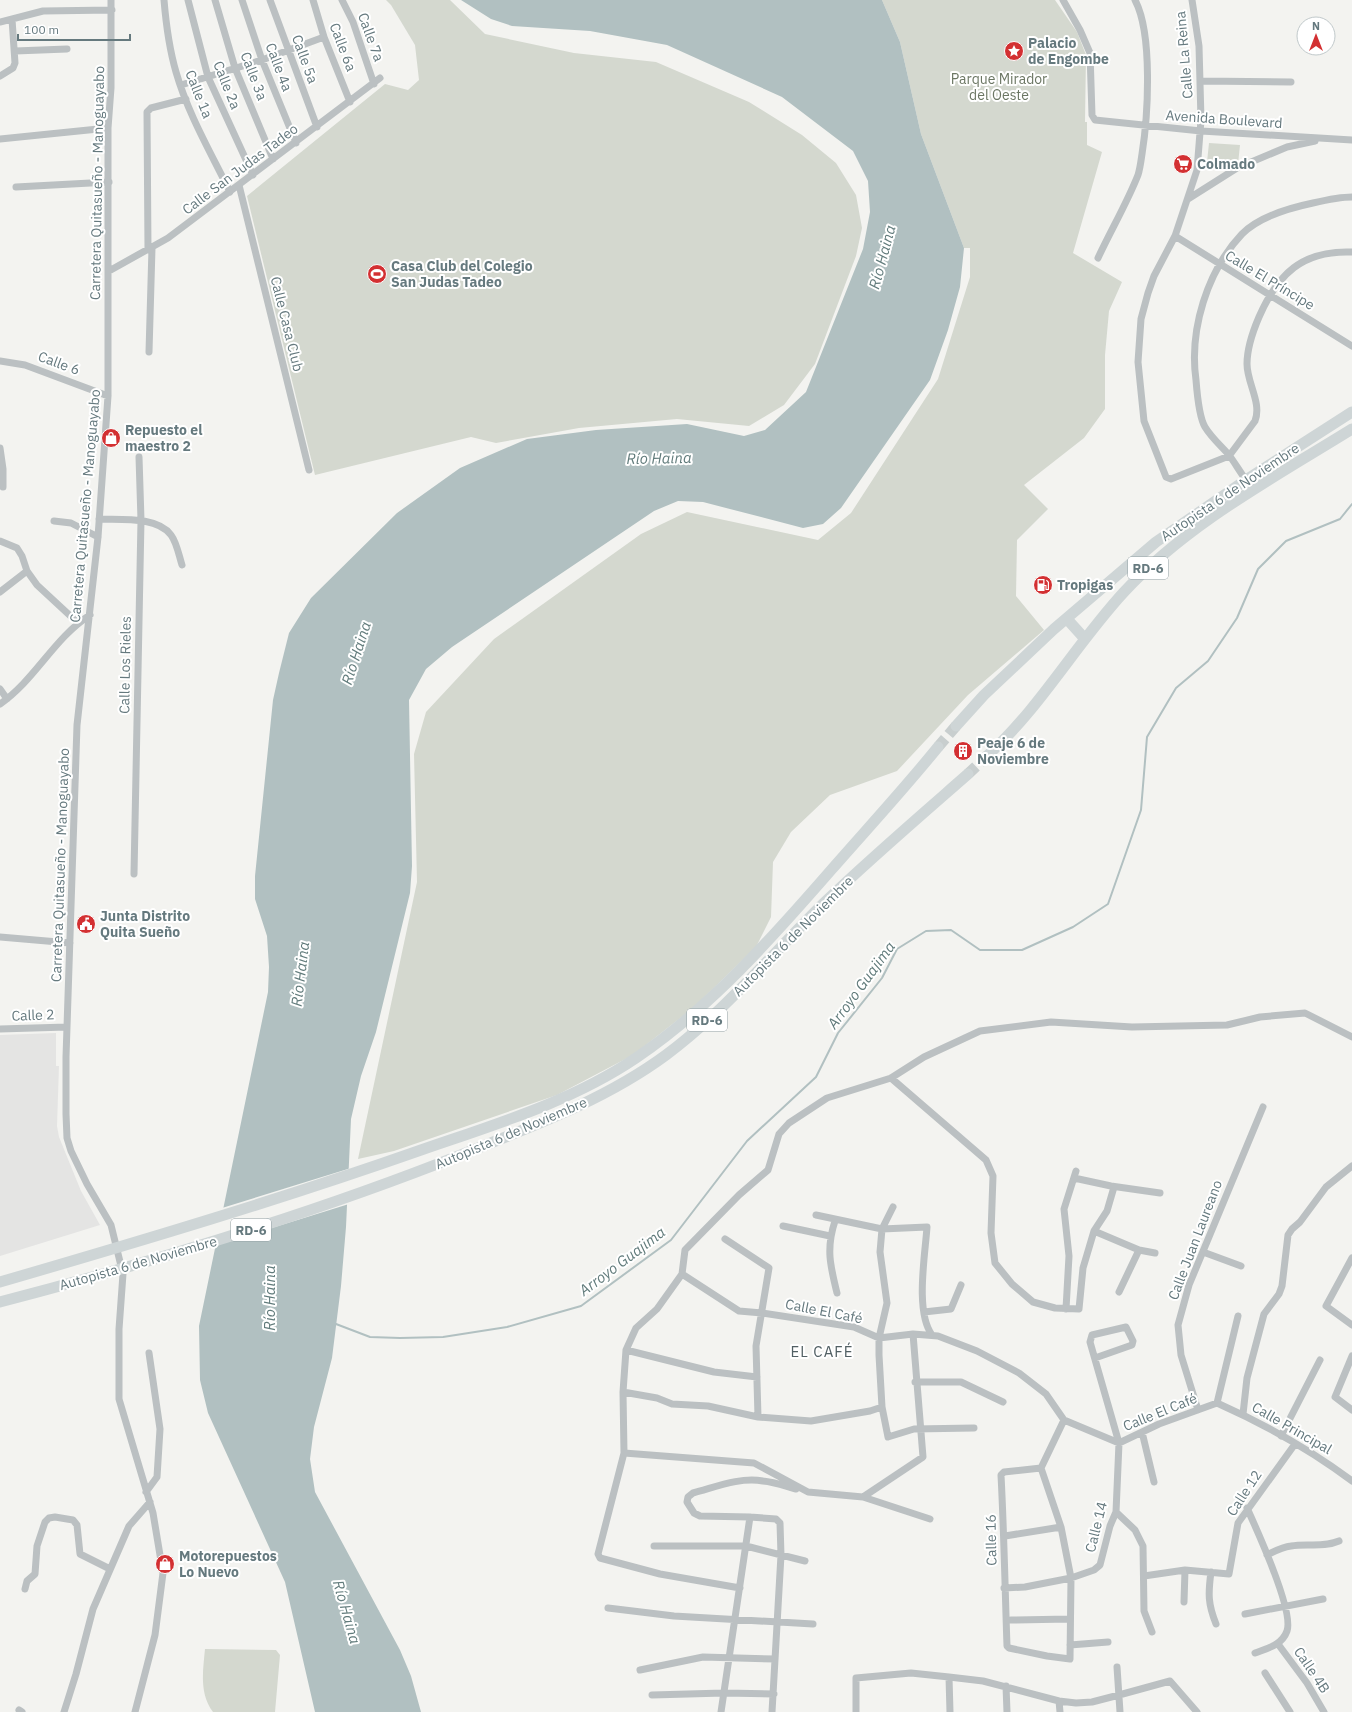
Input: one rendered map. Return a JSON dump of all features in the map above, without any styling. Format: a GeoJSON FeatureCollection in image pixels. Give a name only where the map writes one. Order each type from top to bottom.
{"type":"FeatureCollection","features":[{"type":"Feature","properties":{"kind":"highway","name":"Autopista 6 de Noviembre"},"geometry":{"type":"LineString","coordinates":[[956,726],[984,694],[1067,619],[1156,542],[1246,480],[1352,412]]}},
{"type":"Feature","properties":{"kind":"highway","name":"Autopista 6 de Noviembre"},"geometry":{"type":"LineString","coordinates":[[988,755],[1024,717],[1124,592],[1146,570],[1190,534],[1238,500],[1352,429]]}},
{"type":"Feature","properties":{"kind":"highway"},"geometry":{"type":"LineString","coordinates":[[1067,619],[1085,639]]}},
{"type":"Feature","properties":{"kind":"highway","name":"Autopista 6 de Noviembre"},"geometry":{"type":"LineString","coordinates":[[0,1282],[106,1251],[375,1166],[476,1131],[597,1082],[634,1059],[668,1035],[737,974],[784,925],[938,747]]}},
{"type":"Feature","properties":{"kind":"highway","name":"Autopista 6 de Noviembre"},"geometry":{"type":"LineString","coordinates":[[0,1302],[111,1273],[251,1230],[390,1183],[570,1111],[619,1086],[666,1055],[711,1016],[864,866],[968,774]]}},
{"type":"Feature","properties":{"kind":"street","name":"Carretera Quitasueño - Manoguayabo"},"geometry":{"type":"LineString","coordinates":[[111,0],[111,88],[108,128],[108,396],[98,537],[77,725],[67,1027],[67,1138],[86,1184],[111,1225],[123,1274],[119,1329],[119,1399],[150,1502],[163,1574],[155,1635],[135,1712]]}},
{"type":"Feature","properties":{"kind":"street","name":"Calle 1a"},"geometry":{"type":"LineString","coordinates":[[164,0],[170,51],[181,85],[186,99],[230,192]]}},
{"type":"Feature","properties":{"kind":"street","name":"Calle 2a"},"geometry":{"type":"LineString","coordinates":[[188,0],[208,77],[252,175]]}},
{"type":"Feature","properties":{"kind":"street","name":"Calle 3a"},"geometry":{"type":"LineString","coordinates":[[215,0],[235,68],[273,159]]}},
{"type":"Feature","properties":{"kind":"street","name":"Calle 4a"},"geometry":{"type":"LineString","coordinates":[[242,0],[262,60],[296,143]]}},
{"type":"Feature","properties":{"kind":"street","name":"Calle 5a"},"geometry":{"type":"LineString","coordinates":[[270,0],[287,51],[317,127]]}},
{"type":"Feature","properties":{"kind":"street","name":"Calle 6a"},"geometry":{"type":"LineString","coordinates":[[313,0],[324,37],[350,102]]}},
{"type":"Feature","properties":{"kind":"street","name":"Calle 7a"},"geometry":{"type":"LineString","coordinates":[[342,0],[353,22],[374,84]]}},
{"type":"Feature","properties":{"kind":"street","name":"Avenida Boulevard"},"geometry":{"type":"LineString","coordinates":[[1063,0],[1080,30],[1090,53],[1092,115],[1095,120],[1146,127],[1323,140],[1352,140]]}},
{"type":"Feature","properties":{"kind":"street"},"geometry":{"type":"LineString","coordinates":[[1098,258],[1138,174],[1146,127],[1148,93],[1145,53],[1142,23],[1134,0]]}},
{"type":"Feature","properties":{"kind":"street","name":"Calle La Reina"},"geometry":{"type":"LineString","coordinates":[[1192,0],[1199,46],[1201,131],[1198,170],[1175,236],[1154,276],[1141,319],[1138,362],[1144,421],[1164,475],[1168,478],[1229,456]]}},
{"type":"Feature","properties":{"kind":"street"},"geometry":{"type":"LineString","coordinates":[[0,22],[43,11],[112,10]]}},
{"type":"Feature","properties":{"kind":"street"},"geometry":{"type":"LineString","coordinates":[[0,76],[13,68],[15,63],[12,18]]}},
{"type":"Feature","properties":{"kind":"street"},"geometry":{"type":"LineString","coordinates":[[181,85],[262,60],[324,37]]}},
{"type":"Feature","properties":{"kind":"street"},"geometry":{"type":"LineString","coordinates":[[15,51],[67,49]]}},
{"type":"Feature","properties":{"kind":"street","name":"Calle San Judas Tadeo"},"geometry":{"type":"LineString","coordinates":[[109,271],[168,238],[296,143],[380,78]]}},
{"type":"Feature","properties":{"kind":"street"},"geometry":{"type":"LineString","coordinates":[[1200,81],[1291,82]]}},
{"type":"Feature","properties":{"kind":"street"},"geometry":{"type":"LineString","coordinates":[[149,352],[150,249],[147,112],[151,108],[186,99]]}},
{"type":"Feature","properties":{"kind":"street"},"geometry":{"type":"LineString","coordinates":[[0,138],[108,128]]}},
{"type":"Feature","properties":{"kind":"street"},"geometry":{"type":"LineString","coordinates":[[1188,199],[1237,168],[1262,157],[1287,147],[1323,140]]}},
{"type":"Feature","properties":{"kind":"street"},"geometry":{"type":"LineString","coordinates":[[16,187],[109,182]]}},
{"type":"Feature","properties":{"kind":"street","name":"Calle Casa Club"},"geometry":{"type":"LineString","coordinates":[[239,185],[309,470]]}},
{"type":"Feature","properties":{"kind":"street"},"geometry":{"type":"LineString","coordinates":[[1246,480],[1229,456],[1204,427],[1195,373],[1194,354],[1200,315],[1212,278],[1242,234],[1263,219],[1304,204],[1343,197],[1352,197]]}},
{"type":"Feature","properties":{"kind":"street","name":"Calle El Príncipe"},"geometry":{"type":"LineString","coordinates":[[1175,236],[1352,346]]}},
{"type":"Feature","properties":{"kind":"street"},"geometry":{"type":"LineString","coordinates":[[1229,456],[1257,415],[1247,364],[1252,333],[1269,294],[1285,275],[1303,261],[1323,255],[1340,252],[1352,252]]}},
{"type":"Feature","properties":{"kind":"street","name":"Calle 6"},"geometry":{"type":"LineString","coordinates":[[0,361],[25,365],[108,396]]}},
{"type":"Feature","properties":{"kind":"street"},"geometry":{"type":"LineString","coordinates":[[0,448],[4,470],[3,487]]}},
{"type":"Feature","properties":{"kind":"street","name":"Calle Los Rieles"},"geometry":{"type":"LineString","coordinates":[[134,874],[141,520],[139,457]]}},
{"type":"Feature","properties":{"kind":"street"},"geometry":{"type":"LineString","coordinates":[[99,519],[141,520],[167,530],[172,536],[182,565]]}},
{"type":"Feature","properties":{"kind":"street"},"geometry":{"type":"LineString","coordinates":[[54,521],[71,523],[98,537]]}},
{"type":"Feature","properties":{"kind":"street"},"geometry":{"type":"LineString","coordinates":[[0,541],[17,548],[22,556],[27,571],[50,598],[78,623]]}},
{"type":"Feature","properties":{"kind":"street"},"geometry":{"type":"LineString","coordinates":[[0,592],[27,571]]}},
{"type":"Feature","properties":{"kind":"street"},"geometry":{"type":"LineString","coordinates":[[0,704],[23,684],[42,661],[78,623],[90,615]]}},
{"type":"Feature","properties":{"kind":"street"},"geometry":{"type":"LineString","coordinates":[[0,689],[7,699]]}},
{"type":"Feature","properties":{"kind":"street"},"geometry":{"type":"LineString","coordinates":[[0,937],[70,943]]}},
{"type":"Feature","properties":{"kind":"street"},"geometry":{"type":"LineString","coordinates":[[740,1588],[660,1574],[598,1556],[598,1554],[624,1453],[623,1392],[626,1350],[636,1328],[657,1309],[682,1274],[685,1250],[739,1195],[768,1170],[778,1134],[789,1123],[827,1098],[891,1078],[924,1057],[980,1031],[1051,1022],[1132,1027],[1227,1025],[1260,1017],[1305,1013],[1352,1037]]}},
{"type":"Feature","properties":{"kind":"street","name":"Calle 2"},"geometry":{"type":"LineString","coordinates":[[0,1029],[67,1027]]}},
{"type":"Feature","properties":{"kind":"street"},"geometry":{"type":"LineString","coordinates":[[891,1078],[986,1160],[993,1176],[991,1233],[995,1263],[1012,1284],[1034,1302],[1055,1308],[1080,1309],[1083,1268],[1094,1231],[1108,1210],[1114,1186]]}},
{"type":"Feature","properties":{"kind":"street","name":"Calle Juan Laureano"},"geometry":{"type":"LineString","coordinates":[[1198,1410],[1181,1355],[1178,1325],[1189,1285],[1263,1107]]}},
{"type":"Feature","properties":{"kind":"street"},"geometry":{"type":"LineString","coordinates":[[1243,1414],[1247,1378],[1264,1314],[1279,1294],[1282,1286],[1288,1235],[1300,1222],[1326,1187],[1352,1166]]}},
{"type":"Feature","properties":{"kind":"street"},"geometry":{"type":"LineString","coordinates":[[1066,1309],[1069,1256],[1064,1209],[1076,1171]]}},
{"type":"Feature","properties":{"kind":"street"},"geometry":{"type":"LineString","coordinates":[[1074,1178],[1160,1193]]}},
{"type":"Feature","properties":{"kind":"street"},"geometry":{"type":"LineString","coordinates":[[893,1207],[882,1229],[880,1252],[887,1303],[879,1338],[882,1407],[888,1437],[914,1429],[974,1428]]}},
{"type":"Feature","properties":{"kind":"street"},"geometry":{"type":"LineString","coordinates":[[816,1216],[835,1221],[882,1229],[927,1227],[922,1287],[926,1326],[932,1335]]}},
{"type":"Feature","properties":{"kind":"street"},"geometry":{"type":"LineString","coordinates":[[835,1221],[830,1236],[829,1262],[837,1293]]}},
{"type":"Feature","properties":{"kind":"street"},"geometry":{"type":"LineString","coordinates":[[783,1226],[830,1236]]}},
{"type":"Feature","properties":{"kind":"street"},"geometry":{"type":"LineString","coordinates":[[1094,1231],[1140,1250],[1155,1253]]}},
{"type":"Feature","properties":{"kind":"street"},"geometry":{"type":"LineString","coordinates":[[725,1240],[769,1268],[756,1346],[758,1417]]}},
{"type":"Feature","properties":{"kind":"street"},"geometry":{"type":"LineString","coordinates":[[1119,1292],[1140,1250]]}},
{"type":"Feature","properties":{"kind":"street"},"geometry":{"type":"LineString","coordinates":[[1203,1252],[1241,1266]]}},
{"type":"Feature","properties":{"kind":"street"},"geometry":{"type":"LineString","coordinates":[[1352,1258],[1326,1306],[1352,1325]]}},
{"type":"Feature","properties":{"kind":"street","name":"Calle El Café"},"geometry":{"type":"LineString","coordinates":[[682,1274],[739,1311],[854,1327],[879,1338]]}},
{"type":"Feature","properties":{"kind":"street"},"geometry":{"type":"LineString","coordinates":[[924,1312],[951,1309],[961,1285]]}},
{"type":"Feature","properties":{"kind":"street"},"geometry":{"type":"LineString","coordinates":[[1217,1402],[1238,1316]]}},
{"type":"Feature","properties":{"kind":"street","name":"Calle 14"},"geometry":{"type":"LineString","coordinates":[[1004,1588],[1025,1587],[1071,1578],[1094,1570],[1100,1565],[1110,1526],[1116,1512],[1119,1442],[1090,1342],[1092,1335],[1126,1327],[1133,1342],[1132,1345],[1095,1358]]}},
{"type":"Feature","properties":{"kind":"street"},"geometry":{"type":"LineString","coordinates":[[879,1338],[912,1334],[938,1336],[977,1350],[1019,1373],[1046,1394],[1064,1420],[1041,1468],[1062,1527],[1071,1578],[1069,1619],[1070,1645],[1108,1642]]}},
{"type":"Feature","properties":{"kind":"street"},"geometry":{"type":"LineString","coordinates":[[863,1497],[923,1458],[912,1334]]}},
{"type":"Feature","properties":{"kind":"street"},"geometry":{"type":"LineString","coordinates":[[626,1350],[714,1372],[757,1377]]}},
{"type":"Feature","properties":{"kind":"street"},"geometry":{"type":"LineString","coordinates":[[146,1492],[157,1477],[160,1429],[149,1353]]}},
{"type":"Feature","properties":{"kind":"street"},"geometry":{"type":"LineString","coordinates":[[1352,1356],[1335,1397],[1352,1410]]}},
{"type":"Feature","properties":{"kind":"street"},"geometry":{"type":"LineString","coordinates":[[1281,1436],[1320,1360]]}},
{"type":"Feature","properties":{"kind":"street"},"geometry":{"type":"LineString","coordinates":[[916,1382],[961,1382],[1003,1402]]}},
{"type":"Feature","properties":{"kind":"street"},"geometry":{"type":"LineString","coordinates":[[623,1392],[657,1398],[672,1404],[708,1406],[758,1417],[812,1422],[870,1411],[882,1407]]}},
{"type":"Feature","properties":{"kind":"street","name":"Calle El Café"},"geometry":{"type":"LineString","coordinates":[[1064,1420],[1119,1442],[1217,1402]]}},
{"type":"Feature","properties":{"kind":"street","name":"Calle Principal"},"geometry":{"type":"LineString","coordinates":[[1217,1402],[1243,1414],[1327,1462],[1352,1481]]}},
{"type":"Feature","properties":{"kind":"street"},"geometry":{"type":"LineString","coordinates":[[1142,1432],[1154,1482]]}},
{"type":"Feature","properties":{"kind":"street","name":"Calle 12"},"geometry":{"type":"LineString","coordinates":[[1144,1576],[1185,1570],[1229,1574],[1238,1523],[1247,1508],[1295,1444]]}},
{"type":"Feature","properties":{"kind":"street"},"geometry":{"type":"LineString","coordinates":[[624,1453],[754,1463],[808,1492]]}},
{"type":"Feature","properties":{"kind":"street","name":"Calle 16"},"geometry":{"type":"LineString","coordinates":[[1041,1468],[1004,1472],[1001,1475],[1005,1536],[1004,1588],[1007,1646],[1009,1648],[1047,1656],[1070,1658],[1070,1645]]}},
{"type":"Feature","properties":{"kind":"street"},"geometry":{"type":"LineString","coordinates":[[772,1712],[780,1555],[778,1521],[750,1516],[700,1516],[694,1513],[687,1502],[688,1497],[694,1493],[732,1482],[747,1480],[763,1481],[808,1492],[863,1497],[930,1519]]}},
{"type":"Feature","properties":{"kind":"street"},"geometry":{"type":"LineString","coordinates":[[64,1712],[76,1674],[93,1609],[129,1526],[150,1502]]}},
{"type":"Feature","properties":{"kind":"street"},"geometry":{"type":"LineString","coordinates":[[1247,1508],[1267,1555],[1285,1607],[1288,1630],[1278,1644],[1255,1653]]}},
{"type":"Feature","properties":{"kind":"street"},"geometry":{"type":"LineString","coordinates":[[1116,1512],[1127,1521],[1140,1538],[1145,1558],[1144,1611],[1152,1632]]}},
{"type":"Feature","properties":{"kind":"street"},"geometry":{"type":"LineString","coordinates":[[721,1712],[750,1516]]}},
{"type":"Feature","properties":{"kind":"street"},"geometry":{"type":"LineString","coordinates":[[25,1589],[27,1581],[35,1574],[38,1546],[45,1522],[49,1518],[54,1517],[73,1520],[77,1525],[79,1532],[80,1554],[110,1569]]}},
{"type":"Feature","properties":{"kind":"street"},"geometry":{"type":"LineString","coordinates":[[1005,1536],[1062,1527]]}},
{"type":"Feature","properties":{"kind":"street"},"geometry":{"type":"LineString","coordinates":[[1267,1555],[1281,1548],[1292,1546],[1320,1546],[1339,1541]]}},
{"type":"Feature","properties":{"kind":"street"},"geometry":{"type":"LineString","coordinates":[[654,1546],[746,1546],[806,1561]]}},
{"type":"Feature","properties":{"kind":"street"},"geometry":{"type":"LineString","coordinates":[[1184,1602],[1185,1570]]}},
{"type":"Feature","properties":{"kind":"street"},"geometry":{"type":"LineString","coordinates":[[1211,1572],[1208,1594],[1210,1608],[1216,1624]]}},
{"type":"Feature","properties":{"kind":"street"},"geometry":{"type":"LineString","coordinates":[[1245,1614],[1323,1599]]}},
{"type":"Feature","properties":{"kind":"street"},"geometry":{"type":"LineString","coordinates":[[608,1608],[674,1616],[813,1624]]}},
{"type":"Feature","properties":{"kind":"street"},"geometry":{"type":"LineString","coordinates":[[1011,1620],[1069,1619]]}},
{"type":"Feature","properties":{"kind":"street","name":"Calle 4B"},"geometry":{"type":"LineString","coordinates":[[1278,1644],[1307,1683],[1324,1712]]}},
{"type":"Feature","properties":{"kind":"street"},"geometry":{"type":"LineString","coordinates":[[640,1670],[683,1660],[730,1657],[775,1659]]}},
{"type":"Feature","properties":{"kind":"street"},"geometry":{"type":"LineString","coordinates":[[1117,1667],[1120,1712]]}},
{"type":"Feature","properties":{"kind":"street"},"geometry":{"type":"LineString","coordinates":[[856,1712],[856,1680],[858,1677],[911,1673],[983,1681],[1059,1701],[1084,1703],[1170,1681],[1197,1712]]}},
{"type":"Feature","properties":{"kind":"street"},"geometry":{"type":"LineString","coordinates":[[1265,1673],[1290,1712]]}},
{"type":"Feature","properties":{"kind":"street"},"geometry":{"type":"LineString","coordinates":[[949,1677],[950,1712]]}},
{"type":"Feature","properties":{"kind":"street"},"geometry":{"type":"LineString","coordinates":[[1006,1686],[1007,1712]]}},
{"type":"Feature","properties":{"kind":"street"},"geometry":{"type":"LineString","coordinates":[[652,1695],[724,1693],[774,1694]]}},
{"type":"Feature","properties":{"kind":"street"},"geometry":{"type":"LineString","coordinates":[[1059,1701],[1060,1712]]}},
{"type":"Feature","properties":{"kind":"shaded area"},"geometry":{"type":"Polygon","coordinates":[[[56,1033],[56,1066],[59,1066],[57,1126],[59,1137],[81,1191],[100,1225],[0,1256],[0,1035],[56,1033]]]}},
{"type":"Feature","properties":{"kind":"green space"},"geometry":{"type":"Polygon","coordinates":[[[386,0],[450,0],[485,34],[574,53],[656,62],[749,102],[802,135],[836,163],[856,195],[862,228],[856,256],[815,364],[784,405],[749,426],[677,419],[579,428],[496,443],[471,437],[315,475],[247,196],[385,84],[408,90],[419,80],[415,45],[391,5],[386,0]]]}},
{"type":"Feature","properties":{"kind":"green space","name":"Parque Mirador del Oeste"},"geometry":{"type":"Polygon","coordinates":[[[882,0],[1055,0],[1077,32],[1086,55],[1085,122],[1087,122],[1087,145],[1102,152],[1073,253],[1122,282],[1109,311],[1105,355],[1105,409],[1084,438],[1024,485],[1048,509],[1017,540],[1016,596],[1044,630],[968,695],[897,771],[830,795],[791,832],[773,862],[771,917],[756,947],[693,1008],[633,1055],[557,1095],[394,1151],[358,1159],[417,882],[414,754],[426,712],[494,639],[641,534],[687,512],[818,540],[851,513],[938,379],[970,277],[970,248],[964,248],[921,134],[900,42],[882,0]]]}},
{"type":"Feature","properties":{"kind":"green space"},"geometry":{"type":"Polygon","coordinates":[[[1209,143],[1240,145],[1238,164],[1207,162],[1209,143]]]}},
{"type":"Feature","properties":{"kind":"green space"},"geometry":{"type":"Polygon","coordinates":[[[205,1649],[276,1650],[280,1655],[275,1712],[213,1712],[204,1690],[203,1674],[205,1649]]]}},
{"type":"Feature","properties":{"kind":"water","name":"Río Haina"},"geometry":{"type":"Polygon","coordinates":[[[461,0],[882,0],[900,42],[921,134],[964,248],[960,287],[948,330],[930,380],[841,508],[823,524],[803,528],[703,502],[678,501],[654,511],[452,647],[426,669],[409,700],[412,866],[410,893],[376,1032],[361,1076],[351,1119],[346,1227],[341,1286],[332,1358],[314,1427],[310,1459],[315,1492],[400,1650],[411,1676],[421,1712],[315,1712],[285,1582],[208,1413],[200,1380],[199,1326],[268,992],[269,967],[267,936],[255,899],[255,876],[273,700],[289,633],[311,598],[397,513],[460,468],[527,439],[596,430],[687,424],[744,436],[765,430],[806,392],[863,249],[870,212],[868,181],[853,151],[782,97],[667,45],[590,31],[512,26],[491,19],[461,0]]]}},
{"type":"Feature","properties":{"kind":"pier"},"geometry":{"type":"Polygon","coordinates":[[[351,1168],[349,1204],[214,1246],[222,1208],[351,1168]]]}},
{"type":"Feature","properties":{"kind":"waterway","name":"Arroyo Guajima"},"geometry":{"type":"LineString","coordinates":[[336,1324],[370,1337],[443,1337],[507,1327],[581,1306],[671,1240],[747,1141],[816,1077],[838,1033],[882,978],[897,949],[926,931],[951,930],[980,950],[1022,950],[1073,927],[1108,904],[1141,810],[1147,737],[1176,688],[1208,661],[1237,618],[1258,569],[1286,541],[1340,519],[1352,504]]}},
{"type":"Feature","properties":{"kind":"tunnel"},"geometry":{"type":"LineString","coordinates":[[938,747],[956,726]]}},
{"type":"Feature","properties":{"kind":"tunnel"},"geometry":{"type":"LineString","coordinates":[[968,774],[988,755]]}},
{"type":"Feature","properties":{"kind":"place","name":"Palacio de Engombe"},"geometry":{"type":"Point","coordinates":[1014,51]}},
{"type":"Feature","properties":{"kind":"place","name":"Colmado"},"geometry":{"type":"Point","coordinates":[1183,164]}},
{"type":"Feature","properties":{"kind":"place","name":"Casa Club del Colegio San Judas Tadeo"},"geometry":{"type":"Point","coordinates":[377,274]}},
{"type":"Feature","properties":{"kind":"place","name":"Repuesto el maestro 2"},"geometry":{"type":"Point","coordinates":[111,438]}},
{"type":"Feature","properties":{"kind":"place","name":"Tropigas"},"geometry":{"type":"Point","coordinates":[1043,585]}},
{"type":"Feature","properties":{"kind":"place","name":"Peaje 6 de Noviembre"},"geometry":{"type":"Point","coordinates":[963,751]}},
{"type":"Feature","properties":{"kind":"place","name":"Junta Distrito Quita Sueño"},"geometry":{"type":"Point","coordinates":[86,924]}},
{"type":"Feature","properties":{"kind":"place","name":"Motorepuestos Lo Nuevo"},"geometry":{"type":"Point","coordinates":[165,1564]}},
{"type":"Feature","properties":{"kind":"district","name":"EL CAFÉ"},"geometry":{"type":"Point","coordinates":[822,1351]}}]}
